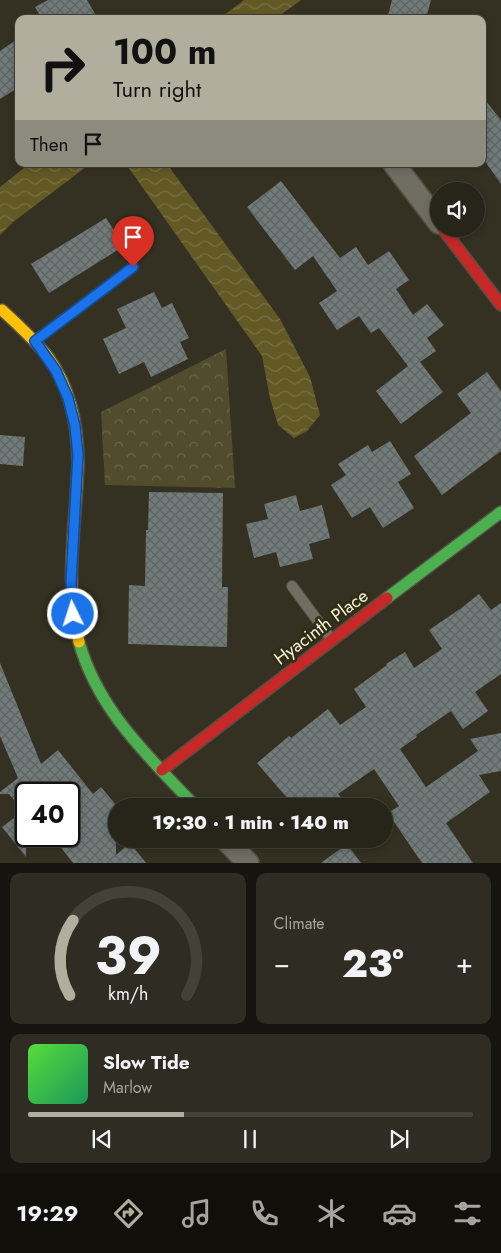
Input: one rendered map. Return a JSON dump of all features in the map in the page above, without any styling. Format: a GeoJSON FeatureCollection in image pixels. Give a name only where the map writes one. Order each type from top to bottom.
{"type":"FeatureCollection","features":[{"type":"Feature","properties":{"kind":"street"},"geometry":{"type":"LineString","coordinates":[[396,167],[430,211]]}},
{"type":"Feature","properties":{"kind":"street"},"geometry":{"type":"LineString","coordinates":[[449,237],[501,305]]}},
{"type":"Feature","properties":{"kind":"street"},"geometry":{"type":"LineString","coordinates":[[2,310],[35,341],[56,371],[68,398],[75,426],[78,455],[71,582],[73,614],[80,646],[91,676],[107,705],[126,731],[188,798]]}},
{"type":"Feature","properties":{"kind":"street","name":"Hyacinth Place"},"geometry":{"type":"LineString","coordinates":[[162,770],[501,512]]}},
{"type":"Feature","properties":{"kind":"street"},"geometry":{"type":"LineString","coordinates":[[234,848],[248,863]]}},
{"type":"Feature","properties":{"kind":"lane"},"geometry":{"type":"LineString","coordinates":[[35,341],[133,267]]}},
{"type":"Feature","properties":{"kind":"lane"},"geometry":{"type":"LineString","coordinates":[[292,586],[332,641]]}},
{"type":"Feature","properties":{"kind":"green space"},"geometry":{"type":"Polygon","coordinates":[[[226,349],[235,488],[105,485],[101,412],[226,349]]]}},
{"type":"Feature","properties":{"kind":"water"},"geometry":{"type":"Polygon","coordinates":[[[244,0],[301,0],[280,15],[224,15],[244,0]]]}},
{"type":"Feature","properties":{"kind":"water"},"geometry":{"type":"Polygon","coordinates":[[[25,167],[86,167],[13,222],[0,235],[0,187],[25,167]]]}},
{"type":"Feature","properties":{"kind":"water"},"geometry":{"type":"Polygon","coordinates":[[[128,167],[169,167],[280,319],[310,377],[320,415],[307,431],[294,438],[278,425],[270,398],[262,356],[128,167]]]}},
{"type":"Feature","properties":{"kind":"building"},"geometry":{"type":"Polygon","coordinates":[[[48,0],[87,0],[96,15],[40,15],[35,7],[48,0]]]}},
{"type":"Feature","properties":{"kind":"building"},"geometry":{"type":"Polygon","coordinates":[[[392,0],[431,0],[427,15],[388,15],[392,0]]]}},
{"type":"Feature","properties":{"kind":"building"},"geometry":{"type":"Polygon","coordinates":[[[15,41],[15,90],[0,99],[0,51],[15,41]]]}},
{"type":"Feature","properties":{"kind":"building"},"geometry":{"type":"Polygon","coordinates":[[[486,101],[501,120],[501,184],[486,163],[486,101]]]}},
{"type":"Feature","properties":{"kind":"building"},"geometry":{"type":"Polygon","coordinates":[[[281,181],[340,258],[356,247],[368,265],[389,251],[409,280],[396,289],[413,315],[427,304],[444,325],[427,338],[436,351],[420,362],[443,392],[401,424],[376,391],[408,366],[379,328],[371,333],[359,316],[337,330],[319,303],[337,291],[313,256],[295,270],[247,207],[281,181]]]}},
{"type":"Feature","properties":{"kind":"building"},"geometry":{"type":"Polygon","coordinates":[[[106,218],[124,246],[49,293],[31,264],[106,218]]]}},
{"type":"Feature","properties":{"kind":"building"},"geometry":{"type":"Polygon","coordinates":[[[154,292],[162,308],[172,303],[189,338],[180,342],[188,359],[151,377],[144,362],[119,374],[103,339],[126,328],[117,309],[154,292]]]}},
{"type":"Feature","properties":{"kind":"building"},"geometry":{"type":"Polygon","coordinates":[[[487,372],[501,391],[501,451],[442,495],[414,456],[471,413],[457,394],[487,372]]]}},
{"type":"Feature","properties":{"kind":"building"},"geometry":{"type":"Polygon","coordinates":[[[0,435],[25,437],[23,466],[0,464],[0,435]]]}},
{"type":"Feature","properties":{"kind":"building"},"geometry":{"type":"Polygon","coordinates":[[[390,441],[411,474],[398,482],[414,508],[383,528],[370,507],[352,518],[331,485],[346,475],[338,464],[368,445],[372,452],[390,441]]]}},
{"type":"Feature","properties":{"kind":"building"},"geometry":{"type":"Polygon","coordinates":[[[149,492],[223,493],[222,587],[228,587],[227,647],[128,644],[129,585],[145,586],[149,492]]]}},
{"type":"Feature","properties":{"kind":"building"},"geometry":{"type":"Polygon","coordinates":[[[296,495],[300,511],[322,505],[330,538],[309,544],[313,559],[280,567],[276,552],[254,558],[246,524],[268,519],[264,504],[296,495]]]}},
{"type":"Feature","properties":{"kind":"building"},"geometry":{"type":"Polygon","coordinates":[[[479,594],[491,610],[501,603],[501,674],[475,692],[488,711],[463,729],[451,711],[416,735],[417,737],[400,749],[426,787],[478,751],[470,739],[501,733],[501,771],[479,775],[490,792],[446,823],[473,863],[422,863],[393,820],[393,810],[399,806],[374,769],[338,794],[342,798],[287,798],[257,763],[289,736],[291,738],[328,709],[340,725],[366,707],[354,689],[405,652],[414,668],[442,649],[429,630],[479,594]]]}},
{"type":"Feature","properties":{"kind":"building"},"geometry":{"type":"Polygon","coordinates":[[[0,663],[41,764],[58,750],[93,794],[101,787],[110,798],[108,798],[108,848],[116,848],[116,855],[124,848],[134,848],[146,863],[73,863],[61,847],[80,847],[80,782],[15,782],[15,801],[9,794],[0,794],[18,778],[0,736],[0,663]]]}},
{"type":"Feature","properties":{"kind":"building"},"geometry":{"type":"Polygon","coordinates":[[[15,817],[15,843],[2,827],[15,817]]]}},
{"type":"Feature","properties":{"kind":"building"},"geometry":{"type":"Polygon","coordinates":[[[18,847],[26,847],[26,857],[18,847]]]}},
{"type":"Feature","properties":{"kind":"building"},"geometry":{"type":"Polygon","coordinates":[[[342,848],[350,848],[361,863],[321,863],[342,848]]]}},
{"type":"Feature","properties":{"kind":"traffic: fast"},"geometry":{"type":"LineString","coordinates":[[387,598],[501,512]]}},
{"type":"Feature","properties":{"kind":"traffic: fast"},"geometry":{"type":"LineString","coordinates":[[79,642],[88,667],[112,711],[143,750],[188,798]]}},
{"type":"Feature","properties":{"kind":"traffic: slow"},"geometry":{"type":"LineString","coordinates":[[2,310],[48,357],[62,381],[71,408],[78,450],[72,553],[72,598],[79,642]]}},
{"type":"Feature","properties":{"kind":"traffic: jam"},"geometry":{"type":"LineString","coordinates":[[449,237],[501,305]]}},
{"type":"Feature","properties":{"kind":"traffic: jam"},"geometry":{"type":"LineString","coordinates":[[162,770],[387,598]]}},
{"type":"Feature","properties":{"kind":"route"},"geometry":{"type":"LineString","coordinates":[[73,614],[71,582],[78,455],[75,426],[68,398],[56,371],[35,341],[133,267]]}}]}
